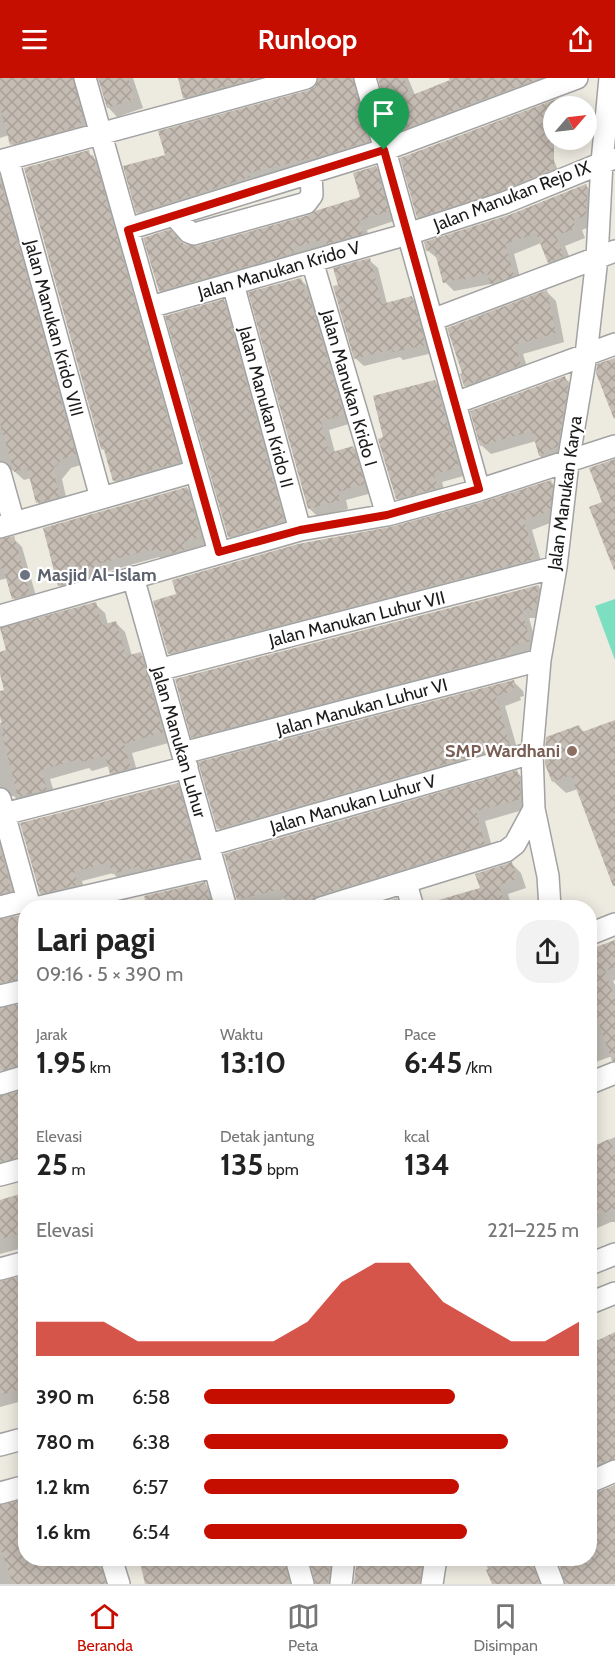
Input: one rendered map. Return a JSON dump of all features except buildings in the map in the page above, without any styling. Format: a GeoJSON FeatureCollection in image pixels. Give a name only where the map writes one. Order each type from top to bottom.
{"type":"FeatureCollection","features":[{"type":"Feature","properties":{"kind":"street"},"geometry":{"type":"LineString","coordinates":[[85,78],[219,552]]}},
{"type":"Feature","properties":{"kind":"street"},"geometry":{"type":"LineString","coordinates":[[4,160],[306,78]]}},
{"type":"Feature","properties":{"kind":"street"},"geometry":{"type":"LineString","coordinates":[[365,78],[479,489]]}},
{"type":"Feature","properties":{"kind":"street"},"geometry":{"type":"LineString","coordinates":[[128,230],[384,150],[577,78]]}},
{"type":"Feature","properties":{"kind":"street","name":"Jalan Manukan Karya"},"geometry":{"type":"LineString","coordinates":[[550,900],[548,876],[534,809],[532,753],[540,660],[556,567],[568,463],[606,254],[610,78]]}},
{"type":"Feature","properties":{"kind":"street","name":"Jalan Manukan Krido VIII"},"geometry":{"type":"LineString","coordinates":[[4,160],[101,498]]}},
{"type":"Feature","properties":{"kind":"street","name":"Jalan Manukan Rejo IX"},"geometry":{"type":"LineString","coordinates":[[408,234],[504,203],[609,160]]}},
{"type":"Feature","properties":{"kind":"street","name":"Jalan Manukan Krido V"},"geometry":{"type":"LineString","coordinates":[[150,307],[408,234]]}},
{"type":"Feature","properties":{"kind":"street"},"geometry":{"type":"LineString","coordinates":[[432,320],[606,254]]}},
{"type":"Feature","properties":{"kind":"street","name":"Jalan Manukan Krido I"},"geometry":{"type":"LineString","coordinates":[[312,261],[387,515]]}},
{"type":"Feature","properties":{"kind":"street","name":"Jalan Manukan Krido II"},"geometry":{"type":"LineString","coordinates":[[232,284],[300,530]]}},
{"type":"Feature","properties":{"kind":"street"},"geometry":{"type":"LineString","coordinates":[[455,403],[615,345]]}},
{"type":"Feature","properties":{"kind":"street"},"geometry":{"type":"LineString","coordinates":[[0,616],[300,530],[387,515],[568,463],[615,446]]}},
{"type":"Feature","properties":{"kind":"street"},"geometry":{"type":"LineString","coordinates":[[0,473],[7,525],[196,471]]}},
{"type":"Feature","properties":{"kind":"street","name":"Jalan Manukan Luhur VII"},"geometry":{"type":"LineString","coordinates":[[158,670],[556,567]]}},
{"type":"Feature","properties":{"kind":"street","name":"Jalan Manukan Luhur"},"geometry":{"type":"LineString","coordinates":[[133,577],[224,900]]}},
{"type":"Feature","properties":{"kind":"street","name":"Jalan Manukan Luhur VI"},"geometry":{"type":"LineString","coordinates":[[1,809],[540,660]]}},
{"type":"Feature","properties":{"kind":"street","name":"Jalan Manukan Luhur V"},"geometry":{"type":"LineString","coordinates":[[209,845],[532,753]]}},
{"type":"Feature","properties":{"kind":"street"},"geometry":{"type":"LineString","coordinates":[[1,809],[30,900]]}},
{"type":"Feature","properties":{"kind":"street"},"geometry":{"type":"LineString","coordinates":[[348,900],[506,851],[515,844],[534,809]]}},
{"type":"Feature","properties":{"kind":"street"},"geometry":{"type":"LineString","coordinates":[[56,900],[214,867]]}},
{"type":"Feature","properties":{"kind":"street"},"geometry":{"type":"LineString","coordinates":[[406,883],[411,900]]}},
{"type":"Feature","properties":{"kind":"street"},"geometry":{"type":"LineString","coordinates":[[0,907],[18,906]]}},
{"type":"Feature","properties":{"kind":"street"},"geometry":{"type":"LineString","coordinates":[[597,931],[615,924]]}},
{"type":"Feature","properties":{"kind":"street"},"geometry":{"type":"LineString","coordinates":[[0,996],[18,992]]}},
{"type":"Feature","properties":{"kind":"street"},"geometry":{"type":"LineString","coordinates":[[597,1080],[615,1073]]}},
{"type":"Feature","properties":{"kind":"street"},"geometry":{"type":"LineString","coordinates":[[0,1084],[18,1078]]}},
{"type":"Feature","properties":{"kind":"street"},"geometry":{"type":"LineString","coordinates":[[0,1175],[18,1170]]}},
{"type":"Feature","properties":{"kind":"street"},"geometry":{"type":"LineString","coordinates":[[597,1261],[615,1254]]}},
{"type":"Feature","properties":{"kind":"street"},"geometry":{"type":"LineString","coordinates":[[0,1269],[18,1264]]}},
{"type":"Feature","properties":{"kind":"street"},"geometry":{"type":"LineString","coordinates":[[597,1300],[615,1293]]}},
{"type":"Feature","properties":{"kind":"street"},"geometry":{"type":"LineString","coordinates":[[0,1445],[18,1440]]}},
{"type":"Feature","properties":{"kind":"street"},"geometry":{"type":"LineString","coordinates":[[597,1479],[615,1471]]}},
{"type":"Feature","properties":{"kind":"street"},"geometry":{"type":"LineString","coordinates":[[0,1493],[18,1488]]}},
{"type":"Feature","properties":{"kind":"street"},"geometry":{"type":"LineString","coordinates":[[113,1566],[118,1584]]}},
{"type":"Feature","properties":{"kind":"street"},"geometry":{"type":"LineString","coordinates":[[298,1566],[303,1584]]}},
{"type":"Feature","properties":{"kind":"street"},"geometry":{"type":"LineString","coordinates":[[341,1584],[343,1566]]}},
{"type":"Feature","properties":{"kind":"street"},"geometry":{"type":"LineString","coordinates":[[432,1584],[435,1566]]}},
{"type":"Feature","properties":{"kind":"street"},"geometry":{"type":"LineString","coordinates":[[546,1566],[553,1584]]}},
{"type":"Feature","properties":{"kind":"green space"},"geometry":{"type":"Polygon","coordinates":[[[615,599],[615,660],[595,606],[615,599]]]}},
{"type":"Feature","properties":{"kind":"place","name":"Masjid Al-Islam"},"geometry":{"type":"Point","coordinates":[25,575]}},
{"type":"Feature","properties":{"kind":"place","name":"SMP Wardhani"},"geometry":{"type":"Point","coordinates":[572,751]}},
{"type":"Feature","properties":{"kind":"route"},"geometry":{"type":"LineString","coordinates":[[384,150],[479,489],[387,515],[300,530],[219,552],[128,230],[384,150]]}}]}
